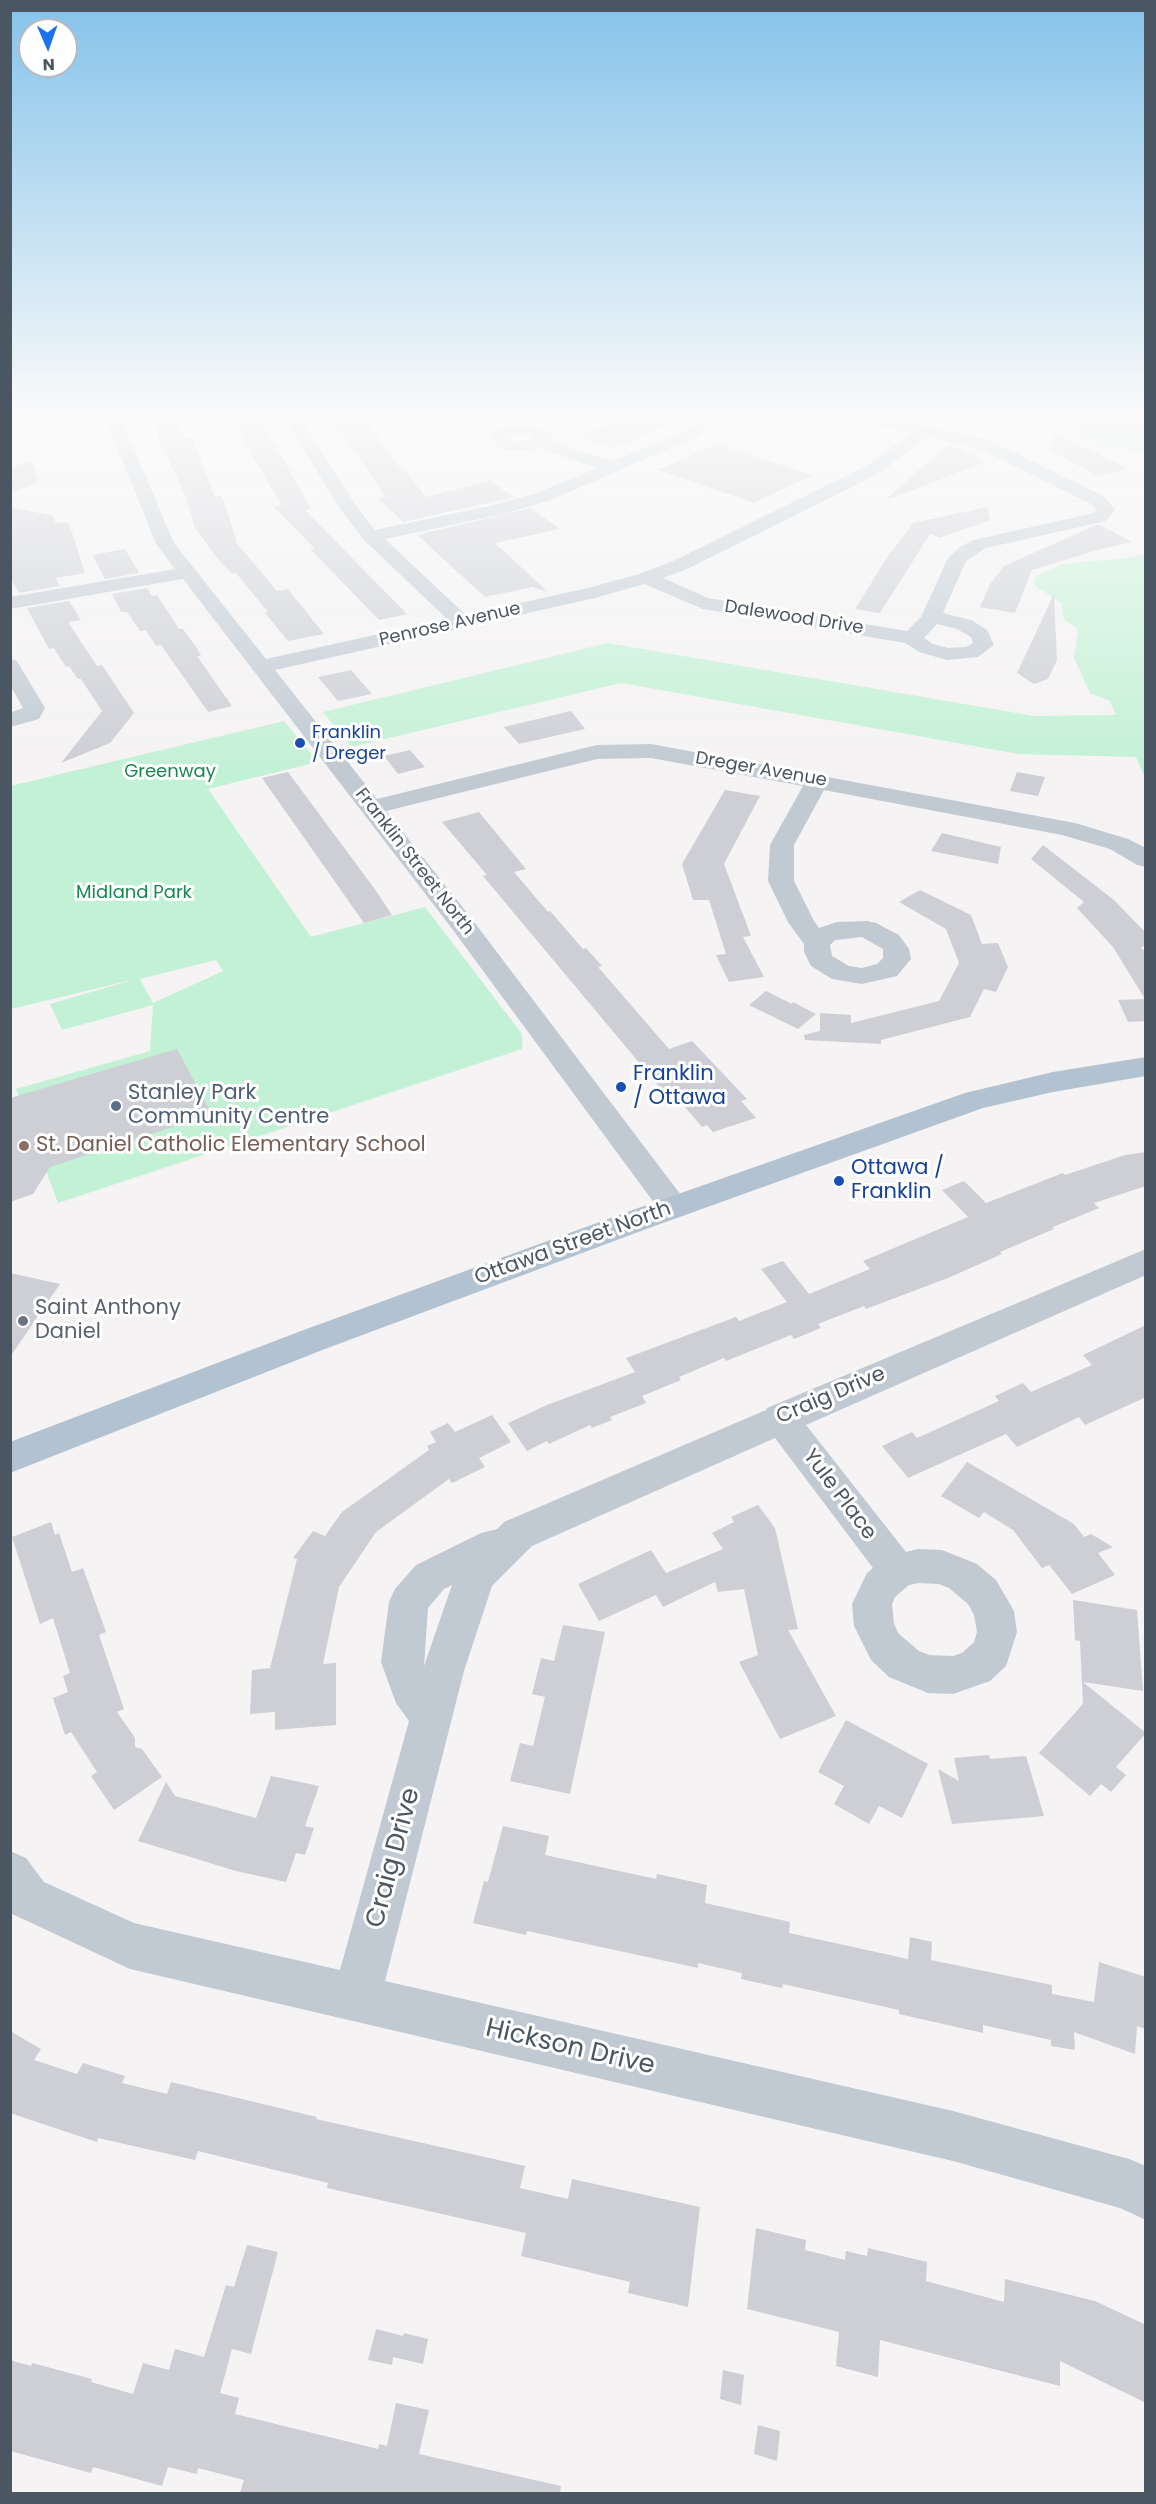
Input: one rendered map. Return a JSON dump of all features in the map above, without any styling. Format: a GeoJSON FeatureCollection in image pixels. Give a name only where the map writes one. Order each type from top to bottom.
{"type":"FeatureCollection","features":[{"type":"Feature","properties":{"kind":"main road","name":"Ottawa Street North"},"geometry":{"type":"LineString","coordinates":[[10,1458],[313,1340],[674,1207],[976,1100],[1053,1082],[1146,1066]]}},
{"type":"Feature","properties":{"kind":"street","name":"Franklin Street North"},"geometry":{"type":"LineString","coordinates":[[161,535],[165,544],[186,573],[372,807],[556,1047],[674,1207]]}},
{"type":"Feature","properties":{"kind":"street"},"geometry":{"type":"LineString","coordinates":[[371,536],[377,535]]}},
{"type":"Feature","properties":{"kind":"street","name":"Penrose Avenue"},"geometry":{"type":"LineString","coordinates":[[260,667],[596,592],[678,566],[741,535]]}},
{"type":"Feature","properties":{"kind":"street"},"geometry":{"type":"LineString","coordinates":[[911,638],[924,628],[931,617],[958,558],[981,544],[1021,535]]}},
{"type":"Feature","properties":{"kind":"street"},"geometry":{"type":"LineString","coordinates":[[371,536],[462,622]]}},
{"type":"Feature","properties":{"kind":"street"},"geometry":{"type":"LineString","coordinates":[[10,603],[186,573]]}},
{"type":"Feature","properties":{"kind":"street","name":"Dalewood Drive"},"geometry":{"type":"LineString","coordinates":[[646,578],[684,596],[723,607],[911,638],[926,648],[947,654],[971,653],[984,645],[980,634],[964,624],[931,617]]}},
{"type":"Feature","properties":{"kind":"street"},"geometry":{"type":"LineString","coordinates":[[10,665],[34,708],[31,714],[10,720]]}},
{"type":"Feature","properties":{"kind":"street","name":"Dreger Avenue"},"geometry":{"type":"LineString","coordinates":[[372,807],[597,752],[651,751],[818,780],[1066,828],[1119,844],[1144,857]]}},
{"type":"Feature","properties":{"kind":"street"},"geometry":{"type":"LineString","coordinates":[[817,944],[801,921],[781,881],[782,845],[818,780]]}},
{"type":"Feature","properties":{"kind":"street","name":"Craig Drive"},"geometry":{"type":"LineString","coordinates":[[431,1718],[411,1689],[402,1662],[409,1602],[430,1577],[518,1534],[780,1418],[1146,1261]]}},
{"type":"Feature","properties":{"kind":"street","name":"Yule Place"},"geometry":{"type":"LineString","coordinates":[[780,1418],[898,1571]]}},
{"type":"Feature","properties":{"kind":"street","name":"Craig Drive"},"geometry":{"type":"LineString","coordinates":[[356,1999],[443,1671],[475,1576],[518,1534]]}},
{"type":"Feature","properties":{"kind":"street","name":"Hickson Drive"},"geometry":{"type":"LineString","coordinates":[[10,1874],[28,1898],[130,1946],[953,2136],[1129,2185],[1146,2194]]}},
{"type":"Feature","properties":{"kind":"green space"},"geometry":{"type":"Polygon","coordinates":[[[1145,554],[1145,778],[1136,757],[1019,754],[621,683],[351,747],[323,712],[608,643],[1034,716],[1116,715],[1110,701],[1090,693],[1074,658],[1078,633],[1076,627],[1064,620],[1061,603],[1034,585],[1036,576],[1063,564],[1145,554]]]}},
{"type":"Feature","properties":{"kind":"green space"},"geometry":{"type":"Polygon","coordinates":[[[284,721],[318,762],[208,789],[311,937],[425,907],[522,1034],[522,1049],[58,1203],[16,1089],[150,1051],[153,1005],[62,1030],[50,1004],[136,979],[11,1009],[10,786],[284,721]],[[216,960],[140,979],[153,1003],[223,971],[216,960]]]}},
{"type":"Feature","properties":{"kind":"building"},"geometry":{"type":"Polygon","coordinates":[[[10,535],[73,535],[85,573],[56,578],[60,586],[19,593],[10,577],[10,535]]]}},
{"type":"Feature","properties":{"kind":"building"},"geometry":{"type":"Polygon","coordinates":[[[200,535],[235,535],[237,541],[235,541],[277,591],[288,589],[324,634],[288,641],[236,573],[232,574],[200,535]]]}},
{"type":"Feature","properties":{"kind":"building"},"geometry":{"type":"Polygon","coordinates":[[[301,535],[329,535],[407,614],[379,620],[311,550],[315,549],[301,535]]]}},
{"type":"Feature","properties":{"kind":"building"},"geometry":{"type":"Polygon","coordinates":[[[417,535],[533,535],[495,543],[548,592],[532,587],[485,597],[417,535]]]}},
{"type":"Feature","properties":{"kind":"building"},"geometry":{"type":"Polygon","coordinates":[[[904,535],[929,535],[880,613],[855,609],[888,556],[904,535]]]}},
{"type":"Feature","properties":{"kind":"building"},"geometry":{"type":"Polygon","coordinates":[[[932,535],[948,535],[939,538],[932,535]]]}},
{"type":"Feature","properties":{"kind":"building"},"geometry":{"type":"Polygon","coordinates":[[[1074,535],[1119,535],[1132,542],[1032,570],[1015,613],[980,607],[990,584],[1004,566],[1074,535]]]}},
{"type":"Feature","properties":{"kind":"building"},"geometry":{"type":"Polygon","coordinates":[[[125,549],[139,573],[105,579],[93,555],[125,549]]]}},
{"type":"Feature","properties":{"kind":"building"},"geometry":{"type":"Polygon","coordinates":[[[147,588],[152,596],[157,595],[179,629],[182,628],[197,648],[201,656],[197,656],[232,706],[208,712],[161,645],[156,646],[146,630],[140,631],[127,612],[121,612],[112,594],[147,588]]]}},
{"type":"Feature","properties":{"kind":"building"},"geometry":{"type":"Polygon","coordinates":[[[1054,594],[1057,660],[1048,679],[1034,684],[1017,673],[1054,594]]]}},
{"type":"Feature","properties":{"kind":"building"},"geometry":{"type":"Polygon","coordinates":[[[69,601],[81,620],[68,622],[97,666],[102,665],[134,713],[110,743],[61,763],[102,711],[81,679],[78,679],[69,666],[66,667],[54,648],[49,649],[27,608],[69,601]]]}},
{"type":"Feature","properties":{"kind":"building"},"geometry":{"type":"Polygon","coordinates":[[[351,670],[372,694],[338,701],[318,677],[351,670]]]}},
{"type":"Feature","properties":{"kind":"building"},"geometry":{"type":"Polygon","coordinates":[[[571,711],[585,729],[519,744],[504,727],[571,711]]]}},
{"type":"Feature","properties":{"kind":"building"},"geometry":{"type":"Polygon","coordinates":[[[410,750],[425,767],[398,774],[384,756],[410,750]]]}},
{"type":"Feature","properties":{"kind":"building"},"geometry":{"type":"Polygon","coordinates":[[[288,772],[392,915],[364,923],[262,778],[288,772]]]}},
{"type":"Feature","properties":{"kind":"building"},"geometry":{"type":"Polygon","coordinates":[[[1017,772],[1045,777],[1038,796],[1010,791],[1017,772]]]}},
{"type":"Feature","properties":{"kind":"building"},"geometry":{"type":"Polygon","coordinates":[[[725,790],[760,796],[724,864],[751,936],[743,937],[764,977],[729,982],[716,955],[726,954],[709,900],[693,900],[682,864],[725,790]]]}},
{"type":"Feature","properties":{"kind":"building"},"geometry":{"type":"Polygon","coordinates":[[[479,812],[526,869],[514,872],[548,912],[550,911],[583,949],[586,948],[602,966],[598,967],[669,1049],[692,1041],[747,1099],[741,1101],[756,1118],[713,1132],[707,1125],[702,1127],[679,1100],[672,1102],[483,876],[487,875],[442,822],[479,812]]]}},
{"type":"Feature","properties":{"kind":"building"},"geometry":{"type":"Polygon","coordinates":[[[942,833],[1001,847],[998,864],[931,851],[942,833]]]}},
{"type":"Feature","properties":{"kind":"building"},"geometry":{"type":"Polygon","coordinates":[[[1043,845],[1114,900],[1146,933],[1146,944],[1141,948],[1146,952],[1146,1021],[1128,1022],[1118,1000],[1145,999],[1113,947],[1077,908],[1084,902],[1031,859],[1043,845]]]}},
{"type":"Feature","properties":{"kind":"building"},"geometry":{"type":"Polygon","coordinates":[[[920,890],[971,915],[982,944],[998,943],[1008,967],[996,992],[984,989],[970,1017],[881,1040],[881,1044],[805,1040],[804,1035],[820,1031],[820,1013],[851,1015],[851,1023],[939,1001],[959,963],[946,929],[899,902],[920,890]]]}},
{"type":"Feature","properties":{"kind":"building"},"geometry":{"type":"Polygon","coordinates":[[[766,991],[816,1014],[798,1029],[749,1005],[766,991]]]}},
{"type":"Feature","properties":{"kind":"building","name":"Stanley Park Community Centre"},"geometry":{"type":"Polygon","coordinates":[[[177,1049],[212,1114],[50,1167],[33,1194],[10,1202],[10,1098],[177,1049]]]}},
{"type":"Feature","properties":{"kind":"building"},"geometry":{"type":"Polygon","coordinates":[[[1146,1152],[1146,1186],[1094,1203],[1099,1208],[1053,1227],[1054,1229],[948,1278],[866,1309],[864,1306],[818,1324],[821,1328],[794,1339],[791,1335],[726,1361],[724,1358],[679,1377],[681,1380],[642,1396],[646,1403],[610,1417],[612,1420],[592,1428],[590,1425],[549,1444],[547,1441],[527,1451],[508,1423],[547,1405],[635,1372],[626,1358],[736,1317],[739,1321],[787,1302],[761,1269],[783,1261],[809,1294],[870,1269],[863,1261],[968,1217],[942,1190],[964,1181],[986,1203],[1063,1173],[1065,1175],[1125,1155],[1146,1152]]]}},
{"type":"Feature","properties":{"kind":"building","name":"Saint Anthony Daniel"},"geometry":{"type":"Polygon","coordinates":[[[10,1273],[60,1284],[10,1357],[10,1273]]]}},
{"type":"Feature","properties":{"kind":"building"},"geometry":{"type":"Polygon","coordinates":[[[1146,1325],[1146,1397],[1085,1425],[1079,1417],[1017,1447],[1006,1434],[908,1478],[882,1446],[912,1432],[917,1438],[999,1401],[995,1396],[1023,1383],[1031,1392],[1092,1365],[1083,1355],[1146,1325]]]}},
{"type":"Feature","properties":{"kind":"building"},"geometry":{"type":"Polygon","coordinates":[[[492,1415],[511,1442],[479,1458],[485,1467],[452,1483],[449,1479],[376,1532],[339,1587],[323,1664],[336,1663],[336,1725],[275,1730],[275,1712],[250,1714],[252,1670],[270,1668],[297,1559],[293,1558],[313,1531],[325,1536],[342,1512],[429,1450],[427,1446],[436,1442],[430,1432],[448,1423],[455,1432],[492,1415]]]}},
{"type":"Feature","properties":{"kind":"building"},"geometry":{"type":"Polygon","coordinates":[[[967,1462],[1074,1524],[1084,1537],[1091,1534],[1113,1547],[1098,1553],[1115,1575],[1072,1594],[1049,1565],[1042,1568],[1013,1530],[984,1512],[979,1518],[941,1496],[967,1462]]]}},
{"type":"Feature","properties":{"kind":"building"},"geometry":{"type":"Polygon","coordinates":[[[758,1505],[775,1528],[798,1629],[788,1630],[836,1716],[780,1739],[739,1662],[758,1655],[744,1589],[718,1592],[715,1582],[663,1607],[656,1595],[599,1621],[578,1584],[651,1550],[666,1573],[723,1549],[712,1533],[734,1522],[731,1517],[758,1505]]]}},
{"type":"Feature","properties":{"kind":"building"},"geometry":{"type":"Polygon","coordinates":[[[51,1522],[55,1535],[59,1533],[72,1572],[83,1568],[106,1632],[99,1635],[124,1709],[117,1712],[135,1738],[135,1747],[142,1749],[162,1777],[114,1810],[91,1776],[97,1772],[71,1732],[65,1735],[53,1698],[68,1692],[63,1676],[70,1673],[53,1618],[40,1624],[12,1537],[51,1522]]]}},
{"type":"Feature","properties":{"kind":"building"},"geometry":{"type":"Polygon","coordinates":[[[1073,1600],[1137,1610],[1143,1691],[1083,1682],[1146,1733],[1116,1767],[1126,1775],[1111,1792],[1101,1784],[1090,1796],[1039,1753],[1083,1704],[1080,1641],[1075,1640],[1073,1600]]]}},
{"type":"Feature","properties":{"kind":"building"},"geometry":{"type":"Polygon","coordinates":[[[563,1625],[605,1632],[570,1794],[510,1781],[520,1743],[533,1746],[545,1697],[532,1694],[541,1658],[554,1661],[563,1625]]]}},
{"type":"Feature","properties":{"kind":"building"},"geometry":{"type":"Polygon","coordinates":[[[846,1720],[928,1764],[902,1818],[879,1806],[869,1824],[834,1804],[844,1786],[818,1772],[846,1720]]]}},
{"type":"Feature","properties":{"kind":"building"},"geometry":{"type":"Polygon","coordinates":[[[989,1755],[990,1759],[1026,1756],[1044,1816],[952,1824],[938,1769],[959,1781],[954,1758],[989,1755]]]}},
{"type":"Feature","properties":{"kind":"building"},"geometry":{"type":"Polygon","coordinates":[[[271,1776],[319,1786],[305,1826],[314,1828],[305,1855],[296,1853],[286,1882],[236,1871],[138,1841],[166,1782],[175,1796],[256,1818],[271,1776]]]}},
{"type":"Feature","properties":{"kind":"building"},"geometry":{"type":"Polygon","coordinates":[[[503,1826],[549,1836],[545,1855],[656,1879],[657,1874],[707,1885],[705,1903],[790,1922],[789,1933],[908,1959],[910,1937],[932,1942],[931,1960],[1052,1985],[1052,1994],[1094,2002],[1099,1962],[1146,1977],[1146,2029],[1137,2026],[1135,2054],[1074,2032],[1075,2050],[1051,2046],[1051,2040],[983,2025],[983,2033],[899,2014],[899,2010],[783,1984],[782,1988],[741,1979],[742,1973],[698,1963],[698,1968],[527,1931],[526,1935],[473,1923],[484,1881],[488,1882],[503,1826]]]}},
{"type":"Feature","properties":{"kind":"building"},"geometry":{"type":"Polygon","coordinates":[[[10,2031],[41,2049],[34,2060],[77,2074],[83,2063],[125,2076],[122,2083],[167,2094],[171,2082],[317,2117],[316,2119],[525,2166],[520,2188],[568,2199],[572,2179],[700,2207],[688,2307],[628,2293],[630,2282],[521,2256],[526,2233],[327,2188],[328,2183],[198,2151],[195,2160],[98,2138],[97,2142],[10,2113],[10,2031]]]}},
{"type":"Feature","properties":{"kind":"building"},"geometry":{"type":"Polygon","coordinates":[[[756,2228],[806,2240],[805,2250],[845,2260],[846,2251],[867,2256],[868,2248],[927,2262],[926,2281],[1004,2302],[1005,2279],[1095,2301],[1146,2325],[1146,2403],[1060,2361],[1060,2386],[880,2340],[878,2377],[836,2366],[839,2332],[747,2309],[756,2228]]]}},
{"type":"Feature","properties":{"kind":"building"},"geometry":{"type":"Polygon","coordinates":[[[247,2245],[278,2252],[251,2354],[232,2349],[220,2393],[239,2398],[235,2414],[378,2449],[379,2444],[387,2446],[396,2403],[429,2410],[419,2454],[561,2486],[560,2493],[240,2493],[244,2480],[198,2468],[197,2474],[168,2467],[162,2486],[93,2467],[91,2473],[10,2451],[10,2360],[31,2366],[32,2363],[92,2379],[91,2382],[133,2394],[143,2363],[169,2370],[175,2349],[204,2357],[226,2285],[234,2287],[247,2245]]]}},
{"type":"Feature","properties":{"kind":"building"},"geometry":{"type":"Polygon","coordinates":[[[376,2329],[428,2339],[423,2364],[393,2357],[392,2365],[368,2360],[376,2329]]]}},
{"type":"Feature","properties":{"kind":"building"},"geometry":{"type":"Polygon","coordinates":[[[723,2370],[744,2375],[741,2405],[720,2399],[723,2370]]]}},
{"type":"Feature","properties":{"kind":"building"},"geometry":{"type":"Polygon","coordinates":[[[758,2425],[780,2431],[777,2461],[754,2454],[758,2425]]]}},
{"type":"Feature","properties":{"kind":"place","name":"Franklin / Dreger"},"geometry":{"type":"Point","coordinates":[300,743]}},
{"type":"Feature","properties":{"kind":"place","name":"Franklin / Ottawa"},"geometry":{"type":"Point","coordinates":[621,1087]}},
{"type":"Feature","properties":{"kind":"place","name":"Stanley Park Community Centre"},"geometry":{"type":"Point","coordinates":[116,1106]}},
{"type":"Feature","properties":{"kind":"place","name":"St. Daniel Catholic Elementary School"},"geometry":{"type":"Point","coordinates":[24,1146]}},
{"type":"Feature","properties":{"kind":"place","name":"Ottawa / Franklin"},"geometry":{"type":"Point","coordinates":[839,1181]}},
{"type":"Feature","properties":{"kind":"place","name":"Saint Anthony Daniel"},"geometry":{"type":"Point","coordinates":[23,1321]}},
{"type":"Feature","properties":{"kind":"park label","name":"Greenway"},"geometry":{"type":"Point","coordinates":[170,772]}},
{"type":"Feature","properties":{"kind":"park label","name":"Midland Park"},"geometry":{"type":"Point","coordinates":[134,893]}}]}
